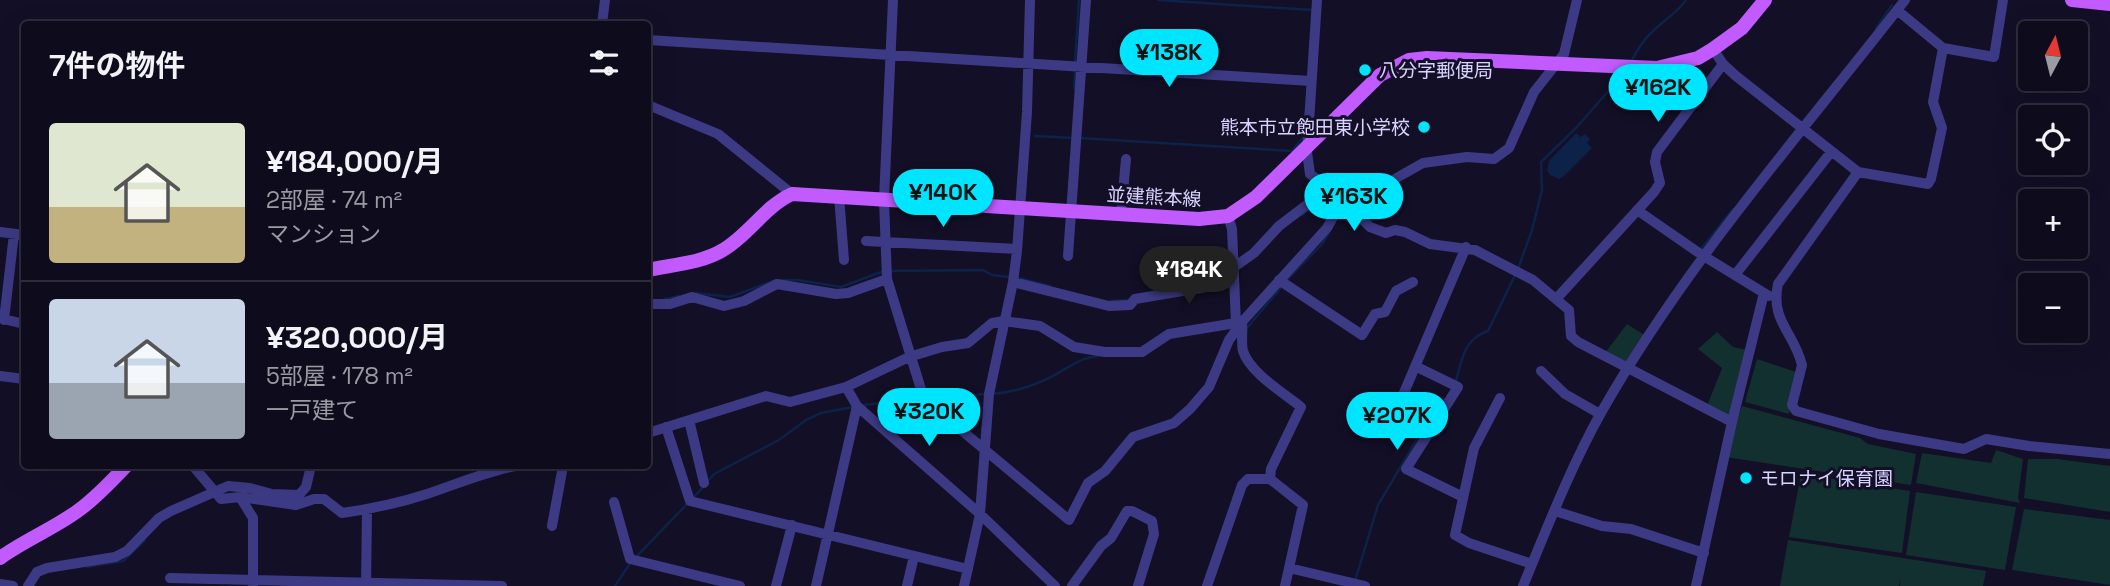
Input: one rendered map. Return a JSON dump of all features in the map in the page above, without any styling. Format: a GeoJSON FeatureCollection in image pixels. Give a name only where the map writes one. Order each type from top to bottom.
{"type":"FeatureCollection","features":[{"type":"Feature","properties":{"kind":"main road","name":"並建熊本線"},"geometry":{"type":"LineString","coordinates":[[792,194],[1206,219],[1228,216],[1256,197],[1380,75],[1409,60],[1464,59],[1646,69],[1698,58],[1742,28],[1765,0]]}},
{"type":"Feature","properties":{"kind":"main road"},"geometry":{"type":"LineString","coordinates":[[2072,0],[2110,4]]}},
{"type":"Feature","properties":{"kind":"main road"},"geometry":{"type":"LineString","coordinates":[[651,269],[722,251],[775,203],[792,194]]}},
{"type":"Feature","properties":{"kind":"main road"},"geometry":{"type":"LineString","coordinates":[[0,558],[34,535],[78,512],[123,469]]}},
{"type":"Feature","properties":{"kind":"street"},"geometry":{"type":"LineString","coordinates":[[602,21],[605,0]]}},
{"type":"Feature","properties":{"kind":"street"},"geometry":{"type":"LineString","coordinates":[[893,0],[884,200],[887,279],[900,316],[909,357],[924,399],[1069,520],[1088,483],[1105,471],[1133,437],[1174,423],[1209,387],[1239,323],[1327,228],[1336,194]]}},
{"type":"Feature","properties":{"kind":"street"},"geometry":{"type":"LineString","coordinates":[[964,586],[981,514],[991,381],[1013,282],[1017,249],[1030,0]]}},
{"type":"Feature","properties":{"kind":"street"},"geometry":{"type":"LineString","coordinates":[[1068,257],[1086,0]]}},
{"type":"Feature","properties":{"kind":"street"},"geometry":{"type":"LineString","coordinates":[[1317,0],[1308,144],[1310,174],[1336,194],[1370,227],[1386,233],[1395,230],[1405,232],[1430,244],[1466,247],[1533,280],[1570,310],[1571,336],[1627,369],[1732,422]]}},
{"type":"Feature","properties":{"kind":"street"},"geometry":{"type":"LineString","coordinates":[[1013,282],[1109,306],[1130,305],[1135,299],[1206,287],[1254,253],[1279,226],[1345,189],[1377,189],[1423,163],[1467,157],[1494,159],[1509,148],[1534,92],[1564,54],[1577,0]]}},
{"type":"Feature","properties":{"kind":"street"},"geometry":{"type":"LineString","coordinates":[[1523,586],[1600,414],[1627,369],[1702,255],[1905,0]]}},
{"type":"Feature","properties":{"kind":"street"},"geometry":{"type":"LineString","coordinates":[[1897,10],[1943,48],[1994,57],[2003,0]]}},
{"type":"Feature","properties":{"kind":"street"},"geometry":{"type":"LineString","coordinates":[[651,40],[1311,81]]}},
{"type":"Feature","properties":{"kind":"street"},"geometry":{"type":"LineString","coordinates":[[1713,49],[1723,64],[1858,172],[1928,184],[1942,128],[1933,102],[1943,48]]}},
{"type":"Feature","properties":{"kind":"street"},"geometry":{"type":"LineString","coordinates":[[1557,298],[1660,183],[1655,162],[1657,152],[1723,64]]}},
{"type":"Feature","properties":{"kind":"street"},"geometry":{"type":"LineString","coordinates":[[651,106],[718,134],[792,194]]}},
{"type":"Feature","properties":{"kind":"street"},"geometry":{"type":"LineString","coordinates":[[1735,275],[1831,152]]}},
{"type":"Feature","properties":{"kind":"street"},"geometry":{"type":"LineString","coordinates":[[1121,214],[1126,159]]}},
{"type":"Feature","properties":{"kind":"street"},"geometry":{"type":"LineString","coordinates":[[1858,172],[1778,284],[1775,299],[1778,315],[1802,365],[1791,405],[1796,411],[1879,434],[1964,449],[1986,439],[2110,454]]}},
{"type":"Feature","properties":{"kind":"street"},"geometry":{"type":"LineString","coordinates":[[839,196],[844,260]]}},
{"type":"Feature","properties":{"kind":"street"},"geometry":{"type":"LineString","coordinates":[[1637,210],[1702,255],[1775,299]]}},
{"type":"Feature","properties":{"kind":"street"},"geometry":{"type":"LineString","coordinates":[[1228,216],[1243,351],[1262,377],[1301,407],[1270,469],[1270,479]]}},
{"type":"Feature","properties":{"kind":"street"},"geometry":{"type":"LineString","coordinates":[[0,232],[19,235],[2,319],[21,323]]}},
{"type":"Feature","properties":{"kind":"street"},"geometry":{"type":"LineString","coordinates":[[866,241],[1017,249]]}},
{"type":"Feature","properties":{"kind":"street"},"geometry":{"type":"LineString","coordinates":[[1400,402],[1466,247]]}},
{"type":"Feature","properties":{"kind":"street"},"geometry":{"type":"LineString","coordinates":[[651,304],[670,304],[692,297],[724,306],[744,301],[777,284],[848,293],[887,279]]}},
{"type":"Feature","properties":{"kind":"street"},"geometry":{"type":"LineString","coordinates":[[1279,280],[1362,335],[1375,314],[1385,312],[1396,291],[1413,282]]}},
{"type":"Feature","properties":{"kind":"street"},"geometry":{"type":"LineString","coordinates":[[1696,586],[1764,293]]}},
{"type":"Feature","properties":{"kind":"street"},"geometry":{"type":"LineString","coordinates":[[651,432],[766,396],[790,402],[846,387],[909,357],[942,347],[968,343],[992,323],[1004,321],[1040,326],[1074,347],[1105,352],[1142,352],[1170,334],[1239,323]]}},
{"type":"Feature","properties":{"kind":"street"},"geometry":{"type":"LineString","coordinates":[[1417,367],[1458,387],[1406,469],[1463,497]]}},
{"type":"Feature","properties":{"kind":"street"},"geometry":{"type":"LineString","coordinates":[[1541,371],[1565,394],[1600,414]]}},
{"type":"Feature","properties":{"kind":"street"},"geometry":{"type":"LineString","coordinates":[[0,376],[21,379]]}},
{"type":"Feature","properties":{"kind":"street"},"geometry":{"type":"LineString","coordinates":[[846,387],[857,406],[981,514],[1055,586]]}},
{"type":"Feature","properties":{"kind":"street"},"geometry":{"type":"LineString","coordinates":[[1500,398],[1474,448],[1455,529],[1458,539],[1532,564]]}},
{"type":"Feature","properties":{"kind":"street"},"geometry":{"type":"LineString","coordinates":[[816,586],[857,406]]}},
{"type":"Feature","properties":{"kind":"street"},"geometry":{"type":"LineString","coordinates":[[689,420],[704,483]]}},
{"type":"Feature","properties":{"kind":"street"},"geometry":{"type":"LineString","coordinates":[[667,427],[690,500],[968,569]]}},
{"type":"Feature","properties":{"kind":"street"},"geometry":{"type":"LineString","coordinates":[[195,469],[221,499],[240,497],[296,505],[324,499],[342,513],[367,510],[426,494],[499,469]]}},
{"type":"Feature","properties":{"kind":"street"},"geometry":{"type":"LineString","coordinates":[[28,586],[37,572],[47,568],[115,557],[127,551],[159,518],[228,486],[272,494],[299,495],[306,487],[310,469]]}},
{"type":"Feature","properties":{"kind":"street"},"geometry":{"type":"LineString","coordinates":[[552,526],[562,469]]}},
{"type":"Feature","properties":{"kind":"street"},"geometry":{"type":"LineString","coordinates":[[1207,586],[1242,485],[1248,479],[1270,479],[1303,505],[1285,586]]}},
{"type":"Feature","properties":{"kind":"street"},"geometry":{"type":"LineString","coordinates":[[240,497],[253,518],[253,583]]}},
{"type":"Feature","properties":{"kind":"street"},"geometry":{"type":"LineString","coordinates":[[614,502],[630,559],[740,586]]}},
{"type":"Feature","properties":{"kind":"street"},"geometry":{"type":"LineString","coordinates":[[366,584],[367,510]]}},
{"type":"Feature","properties":{"kind":"street"},"geometry":{"type":"LineString","coordinates":[[1072,586],[1101,546],[1111,537],[1127,511],[1152,521],[1154,534],[1138,586]]}},
{"type":"Feature","properties":{"kind":"street"},"geometry":{"type":"LineString","coordinates":[[1555,511],[1602,526],[1631,529],[1704,553]]}},
{"type":"Feature","properties":{"kind":"street"},"geometry":{"type":"LineString","coordinates":[[776,586],[792,525]]}},
{"type":"Feature","properties":{"kind":"street"},"geometry":{"type":"LineString","coordinates":[[907,586],[914,556]]}},
{"type":"Feature","properties":{"kind":"street"},"geometry":{"type":"LineString","coordinates":[[1289,568],[1364,586]]}},
{"type":"Feature","properties":{"kind":"street"},"geometry":{"type":"LineString","coordinates":[[690,586],[693,574]]}},
{"type":"Feature","properties":{"kind":"street"},"geometry":{"type":"LineString","coordinates":[[170,578],[253,583],[502,586]]}},
{"type":"Feature","properties":{"kind":"street"},"geometry":{"type":"LineString","coordinates":[[0,584],[13,586]]}},
{"type":"Feature","properties":{"kind":"green space"},"geometry":{"type":"Polygon","coordinates":[[[1627,324],[1646,336],[1626,365],[1605,353],[1627,324]]]}},
{"type":"Feature","properties":{"kind":"green space"},"geometry":{"type":"Polygon","coordinates":[[[1717,332],[1733,347],[1747,350],[1731,418],[1707,406],[1722,368],[1698,349],[1717,332]]]}},
{"type":"Feature","properties":{"kind":"green space"},"geometry":{"type":"Polygon","coordinates":[[[1757,359],[1796,372],[1789,414],[1745,402],[1757,359]]]}},
{"type":"Feature","properties":{"kind":"green space"},"geometry":{"type":"Polygon","coordinates":[[[1742,406],[1860,438],[1868,444],[1916,454],[1911,485],[1725,457],[1742,406]]]}},
{"type":"Feature","properties":{"kind":"green space"},"geometry":{"type":"Polygon","coordinates":[[[1996,450],[2023,459],[2018,498],[2020,503],[1916,483],[1922,453],[1991,463],[1996,450]]]}},
{"type":"Feature","properties":{"kind":"green space"},"geometry":{"type":"Polygon","coordinates":[[[2028,459],[2057,459],[2110,466],[2110,512],[2024,498],[2028,459]]]}},
{"type":"Feature","properties":{"kind":"green space"},"geometry":{"type":"Polygon","coordinates":[[[1801,474],[1910,491],[1902,553],[1789,537],[1801,474]]]}},
{"type":"Feature","properties":{"kind":"green space"},"geometry":{"type":"Polygon","coordinates":[[[1916,492],[2016,507],[2005,570],[1906,555],[1916,492]]]}},
{"type":"Feature","properties":{"kind":"green space"},"geometry":{"type":"Polygon","coordinates":[[[2024,509],[2110,520],[2110,585],[2012,570],[2024,509]]]}},
{"type":"Feature","properties":{"kind":"green space"},"geometry":{"type":"Polygon","coordinates":[[[1788,540],[1986,571],[1983,586],[1900,586],[1901,578],[1899,586],[1780,586],[1788,540]]]}},
{"type":"Feature","properties":{"kind":"water"},"geometry":{"type":"Polygon","coordinates":[[[1576,133],[1581,137],[1585,134],[1590,139],[1587,143],[1592,148],[1564,176],[1559,179],[1550,175],[1547,170],[1549,161],[1576,133]]]}},
{"type":"Feature","properties":{"kind":"waterway"},"geometry":{"type":"LineString","coordinates":[[1075,63],[1079,0]]}},
{"type":"Feature","properties":{"kind":"waterway"},"geometry":{"type":"LineString","coordinates":[[1158,0],[1312,10]]}},
{"type":"Feature","properties":{"kind":"waterway"},"geometry":{"type":"LineString","coordinates":[[1631,62],[1646,38],[1686,0]]}},
{"type":"Feature","properties":{"kind":"waterway"},"geometry":{"type":"LineString","coordinates":[[1876,28],[1892,5]]}},
{"type":"Feature","properties":{"kind":"waterway"},"geometry":{"type":"LineString","coordinates":[[1074,88],[1075,70]]}},
{"type":"Feature","properties":{"kind":"waterway"},"geometry":{"type":"LineString","coordinates":[[1518,269],[1542,190],[1541,162],[1576,128],[1626,71]]}},
{"type":"Feature","properties":{"kind":"waterway"},"geometry":{"type":"LineString","coordinates":[[1035,136],[1074,138]]}},
{"type":"Feature","properties":{"kind":"waterway"},"geometry":{"type":"LineString","coordinates":[[1080,138],[1292,151],[1304,136]]}},
{"type":"Feature","properties":{"kind":"waterway"},"geometry":{"type":"LineString","coordinates":[[1302,215],[1327,196]]}},
{"type":"Feature","properties":{"kind":"waterway"},"geometry":{"type":"LineString","coordinates":[[1701,249],[1733,209]]}},
{"type":"Feature","properties":{"kind":"waterway"},"geometry":{"type":"LineString","coordinates":[[1287,280],[1322,244],[1329,233]]}},
{"type":"Feature","properties":{"kind":"waterway"},"geometry":{"type":"LineString","coordinates":[[891,271],[983,270],[992,275],[1009,277]]}},
{"type":"Feature","properties":{"kind":"waterway"},"geometry":{"type":"LineString","coordinates":[[783,280],[841,287],[884,271]]}},
{"type":"Feature","properties":{"kind":"waterway"},"geometry":{"type":"LineString","coordinates":[[1456,381],[1465,351],[1474,339],[1488,331],[1515,275]]}},
{"type":"Feature","properties":{"kind":"waterway"},"geometry":{"type":"LineString","coordinates":[[1015,277],[1050,286]]}},
{"type":"Feature","properties":{"kind":"waterway"},"geometry":{"type":"LineString","coordinates":[[1210,289],[1227,278]]}},
{"type":"Feature","properties":{"kind":"waterway"},"geometry":{"type":"LineString","coordinates":[[696,293],[730,297],[776,280]]}},
{"type":"Feature","properties":{"kind":"waterway"},"geometry":{"type":"LineString","coordinates":[[1247,328],[1283,285]]}},
{"type":"Feature","properties":{"kind":"waterway"},"geometry":{"type":"LineString","coordinates":[[665,299],[679,296]]}},
{"type":"Feature","properties":{"kind":"waterway"},"geometry":{"type":"LineString","coordinates":[[1110,301],[1128,300]]}},
{"type":"Feature","properties":{"kind":"waterway"},"geometry":{"type":"LineString","coordinates":[[991,394],[1032,385],[1078,362],[1099,356]]}},
{"type":"Feature","properties":{"kind":"waterway"},"geometry":{"type":"LineString","coordinates":[[929,399],[985,394]]}},
{"type":"Feature","properties":{"kind":"waterway"},"geometry":{"type":"LineString","coordinates":[[863,405],[922,399]]}},
{"type":"Feature","properties":{"kind":"waterway"},"geometry":{"type":"LineString","coordinates":[[708,481],[714,474],[779,440],[806,420],[821,413],[853,407]]}},
{"type":"Feature","properties":{"kind":"waterway"},"geometry":{"type":"LineString","coordinates":[[1355,581],[1378,505],[1423,429],[1436,413]]}},
{"type":"Feature","properties":{"kind":"waterway"},"geometry":{"type":"LineString","coordinates":[[694,497],[704,486]]}},
{"type":"Feature","properties":{"kind":"waterway"},"geometry":{"type":"LineString","coordinates":[[636,557],[687,504]]}},
{"type":"Feature","properties":{"kind":"waterway"},"geometry":{"type":"LineString","coordinates":[[87,567],[123,561],[145,540]]}},
{"type":"Feature","properties":{"kind":"waterway"},"geometry":{"type":"LineString","coordinates":[[615,586],[631,562]]}},
{"type":"Feature","properties":{"kind":"place","name":"八分字郵便局"},"geometry":{"type":"Point","coordinates":[1365,70]}},
{"type":"Feature","properties":{"kind":"place","name":"熊本市立飽田東小学校"},"geometry":{"type":"Point","coordinates":[1424,127]}},
{"type":"Feature","properties":{"kind":"place","name":"モロナイ保育園"},"geometry":{"type":"Point","coordinates":[1746,478]}}]}
